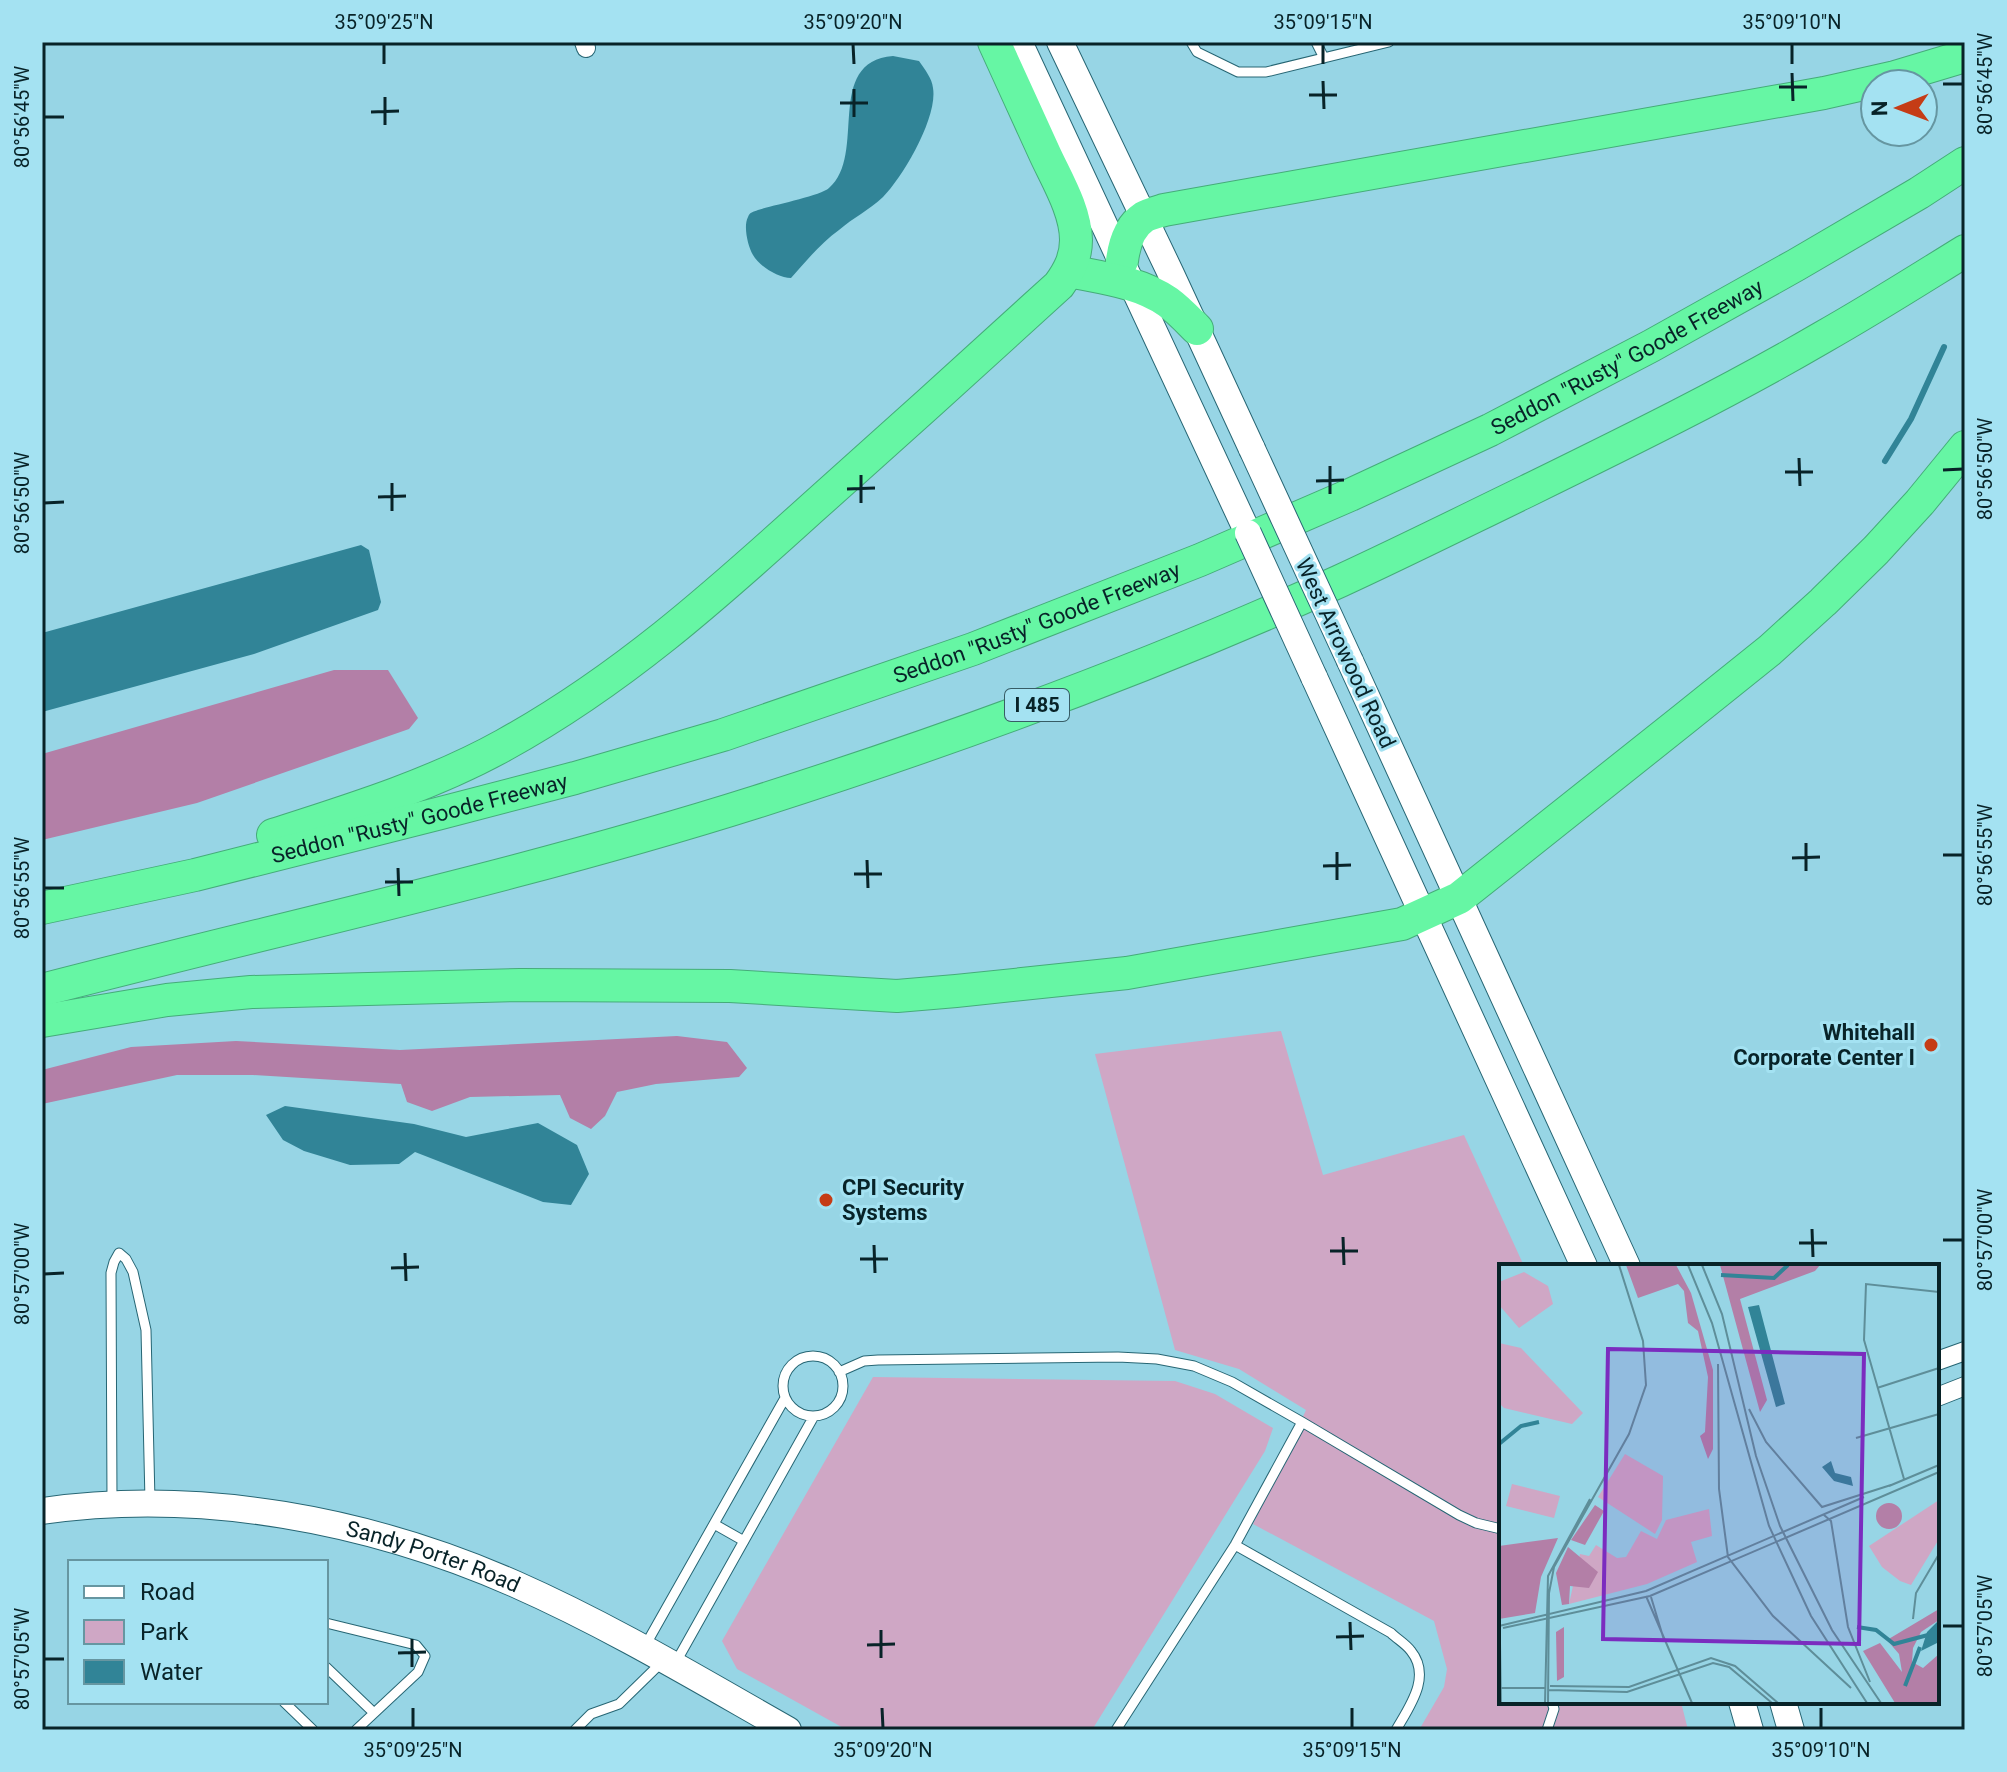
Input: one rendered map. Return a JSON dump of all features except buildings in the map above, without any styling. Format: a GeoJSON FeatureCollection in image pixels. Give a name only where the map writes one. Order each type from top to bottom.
{"type":"FeatureCollection","features":[{"type":"Feature","properties":{"kind":"highway"},"geometry":{"type":"LineString","coordinates":[[76,899],[408,789],[477,759],[558,714],[624,669],[690,617],[1059,285],[1073,261],[1076,241],[1074,222],[994,42]]}},
{"type":"Feature","properties":{"kind":"highway"},"geometry":{"type":"LineString","coordinates":[[1128,273],[1127,237],[1144,217],[1164,210],[1824,93],[1895,77],[1965,56]]}},
{"type":"Feature","properties":{"kind":"highway","name":"Seddon \"Rusty\" Goode Freeway"},"geometry":{"type":"LineString","coordinates":[[42,908],[195,875],[437,814],[723,735],[973,649],[1200,560],[1490,430],[1651,346],[1796,265],[1965,163]]}},
{"type":"Feature","properties":{"kind":"highway","name":"I 485"},"geometry":{"type":"LineString","coordinates":[[42,990],[628,840],[848,772],[1046,702],[1337,582],[1630,441],[1822,338],[1965,251]]}},
{"type":"Feature","properties":{"kind":"highway"},"geometry":{"type":"LineString","coordinates":[[1069,271],[1128,273],[1197,329]]}},
{"type":"Feature","properties":{"kind":"highway"},"geometry":{"type":"LineString","coordinates":[[42,1021],[167,1000],[251,992],[520,985],[730,986],[897,996],[1127,973],[1402,924],[1459,898],[1791,631],[1876,550],[1965,447]]}},
{"type":"Feature","properties":{"kind":"main road","name":"West Arrowood Road"},"geometry":{"type":"LineString","coordinates":[[1019,42],[1583,1264]]}},
{"type":"Feature","properties":{"kind":"main road","name":"West Arrowood Road"},"geometry":{"type":"LineString","coordinates":[[1060,42],[1197,329],[1626,1264]]}},
{"type":"Feature","properties":{"kind":"main road","name":"Sandy Porter Road"},"geometry":{"type":"LineString","coordinates":[[42,1511],[173,1504],[246,1510],[326,1523],[388,1538],[514,1584],[581,1616],[788,1730]]}},
{"type":"Feature","properties":{"kind":"main road"},"geometry":{"type":"LineString","coordinates":[[1743,1704],[1750,1730]]}},
{"type":"Feature","properties":{"kind":"main road"},"geometry":{"type":"LineString","coordinates":[[1784,1704],[1791,1730]]}},
{"type":"Feature","properties":{"kind":"street"},"geometry":{"type":"LineString","coordinates":[[1939,1360],[1965,1351]]}},
{"type":"Feature","properties":{"kind":"street"},"geometry":{"type":"LineString","coordinates":[[1939,1396],[1965,1386]]}},
{"type":"Feature","properties":{"kind":"lane"},"geometry":{"type":"LineString","coordinates":[[1191,42],[1197,52],[1238,72],[1266,72],[1389,42]]}},
{"type":"Feature","properties":{"kind":"lane"},"geometry":{"type":"LineString","coordinates":[[1316,42],[1324,58]]}},
{"type":"Feature","properties":{"kind":"lane"},"geometry":{"type":"LineString","coordinates":[[112,1505],[111,1273],[119,1253],[133,1272],[146,1330],[150,1505]]}},
{"type":"Feature","properties":{"kind":"lane"},"geometry":{"type":"LineString","coordinates":[[802,1357],[822,1357],[831,1361],[839,1372],[843,1388],[841,1397],[828,1412],[814,1416],[799,1413],[785,1398],[783,1379],[787,1369],[802,1357]]}},
{"type":"Feature","properties":{"kind":"lane"},"geometry":{"type":"LineString","coordinates":[[839,1372],[864,1361],[878,1360],[1118,1357],[1157,1359],[1194,1366],[1215,1374],[1302,1422],[1459,1515],[1499,1529]]}},
{"type":"Feature","properties":{"kind":"lane"},"geometry":{"type":"LineString","coordinates":[[661,1658],[714,1524],[785,1398]]}},
{"type":"Feature","properties":{"kind":"lane"},"geometry":{"type":"LineString","coordinates":[[575,1730],[591,1714],[619,1704],[661,1658],[744,1541],[814,1416]]}},
{"type":"Feature","properties":{"kind":"lane"},"geometry":{"type":"LineString","coordinates":[[1116,1730],[1235,1545],[1302,1422]]}},
{"type":"Feature","properties":{"kind":"lane"},"geometry":{"type":"LineString","coordinates":[[714,1524],[744,1541]]}},
{"type":"Feature","properties":{"kind":"lane"},"geometry":{"type":"LineString","coordinates":[[1235,1545],[1391,1633],[1412,1651],[1418,1663],[1420,1681],[1396,1730]]}},
{"type":"Feature","properties":{"kind":"lane"},"geometry":{"type":"LineString","coordinates":[[328,1623],[416,1645],[425,1656],[418,1672],[356,1730]]}},
{"type":"Feature","properties":{"kind":"lane"},"geometry":{"type":"LineString","coordinates":[[328,1669],[374,1713]]}},
{"type":"Feature","properties":{"kind":"lane"},"geometry":{"type":"LineString","coordinates":[[286,1704],[313,1730]]}},
{"type":"Feature","properties":{"kind":"lane"},"geometry":{"type":"LineString","coordinates":[[1547,1730],[1554,1709],[1553,1704]]}},
{"type":"Feature","properties":{"kind":"green space"},"geometry":{"type":"Polygon","coordinates":[[[1281,1031],[1323,1175],[1464,1135],[1523,1264],[1499,1264],[1499,1704],[1682,1704],[1688,1730],[1419,1730],[1444,1687],[1447,1669],[1434,1621],[1253,1524],[1306,1410],[1239,1369],[1175,1350],[1095,1054],[1281,1031]]]}},
{"type":"Feature","properties":{"kind":"green space"},"geometry":{"type":"Polygon","coordinates":[[[873,1377],[1175,1381],[1215,1394],[1273,1428],[1265,1451],[1092,1730],[847,1730],[737,1669],[722,1641],[873,1377]]]}},
{"type":"Feature","properties":{"kind":"shaded area"},"geometry":{"type":"Polygon","coordinates":[[[334,670],[388,670],[418,718],[409,729],[197,803],[42,840],[42,754],[334,670]]]}},
{"type":"Feature","properties":{"kind":"shaded area"},"geometry":{"type":"Polygon","coordinates":[[[677,1036],[727,1042],[747,1068],[739,1077],[656,1084],[617,1092],[605,1116],[591,1129],[570,1118],[560,1095],[470,1097],[432,1111],[407,1102],[401,1084],[253,1075],[177,1075],[42,1104],[42,1070],[131,1047],[236,1041],[400,1050],[677,1036]]]}},
{"type":"Feature","properties":{"kind":"water"},"geometry":{"type":"Polygon","coordinates":[[[893,56],[919,61],[930,77],[933,88],[925,130],[909,161],[883,197],[826,241],[791,278],[769,271],[749,247],[746,231],[749,215],[829,188],[840,173],[846,154],[852,92],[859,75],[872,62],[893,56]]]}},
{"type":"Feature","properties":{"kind":"water"},"geometry":{"type":"Polygon","coordinates":[[[361,545],[369,550],[381,602],[378,610],[254,654],[42,712],[42,633],[361,545]]]}},
{"type":"Feature","properties":{"kind":"water"},"geometry":{"type":"Polygon","coordinates":[[[285,1106],[414,1124],[466,1137],[538,1123],[577,1145],[589,1174],[571,1205],[543,1202],[415,1152],[399,1164],[350,1165],[304,1151],[283,1140],[266,1115],[285,1106]]]}},
{"type":"Feature","properties":{"kind":"waterway"},"geometry":{"type":"LineString","coordinates":[[1885,461],[1911,419],[1944,347]]}},
{"type":"Feature","properties":{"kind":"place","name":"Whitehall Corporate Center I"},"geometry":{"type":"Point","coordinates":[1931,1045]}},
{"type":"Feature","properties":{"kind":"place","name":"CPI Security Systems"},"geometry":{"type":"Point","coordinates":[826,1200]}}]}
